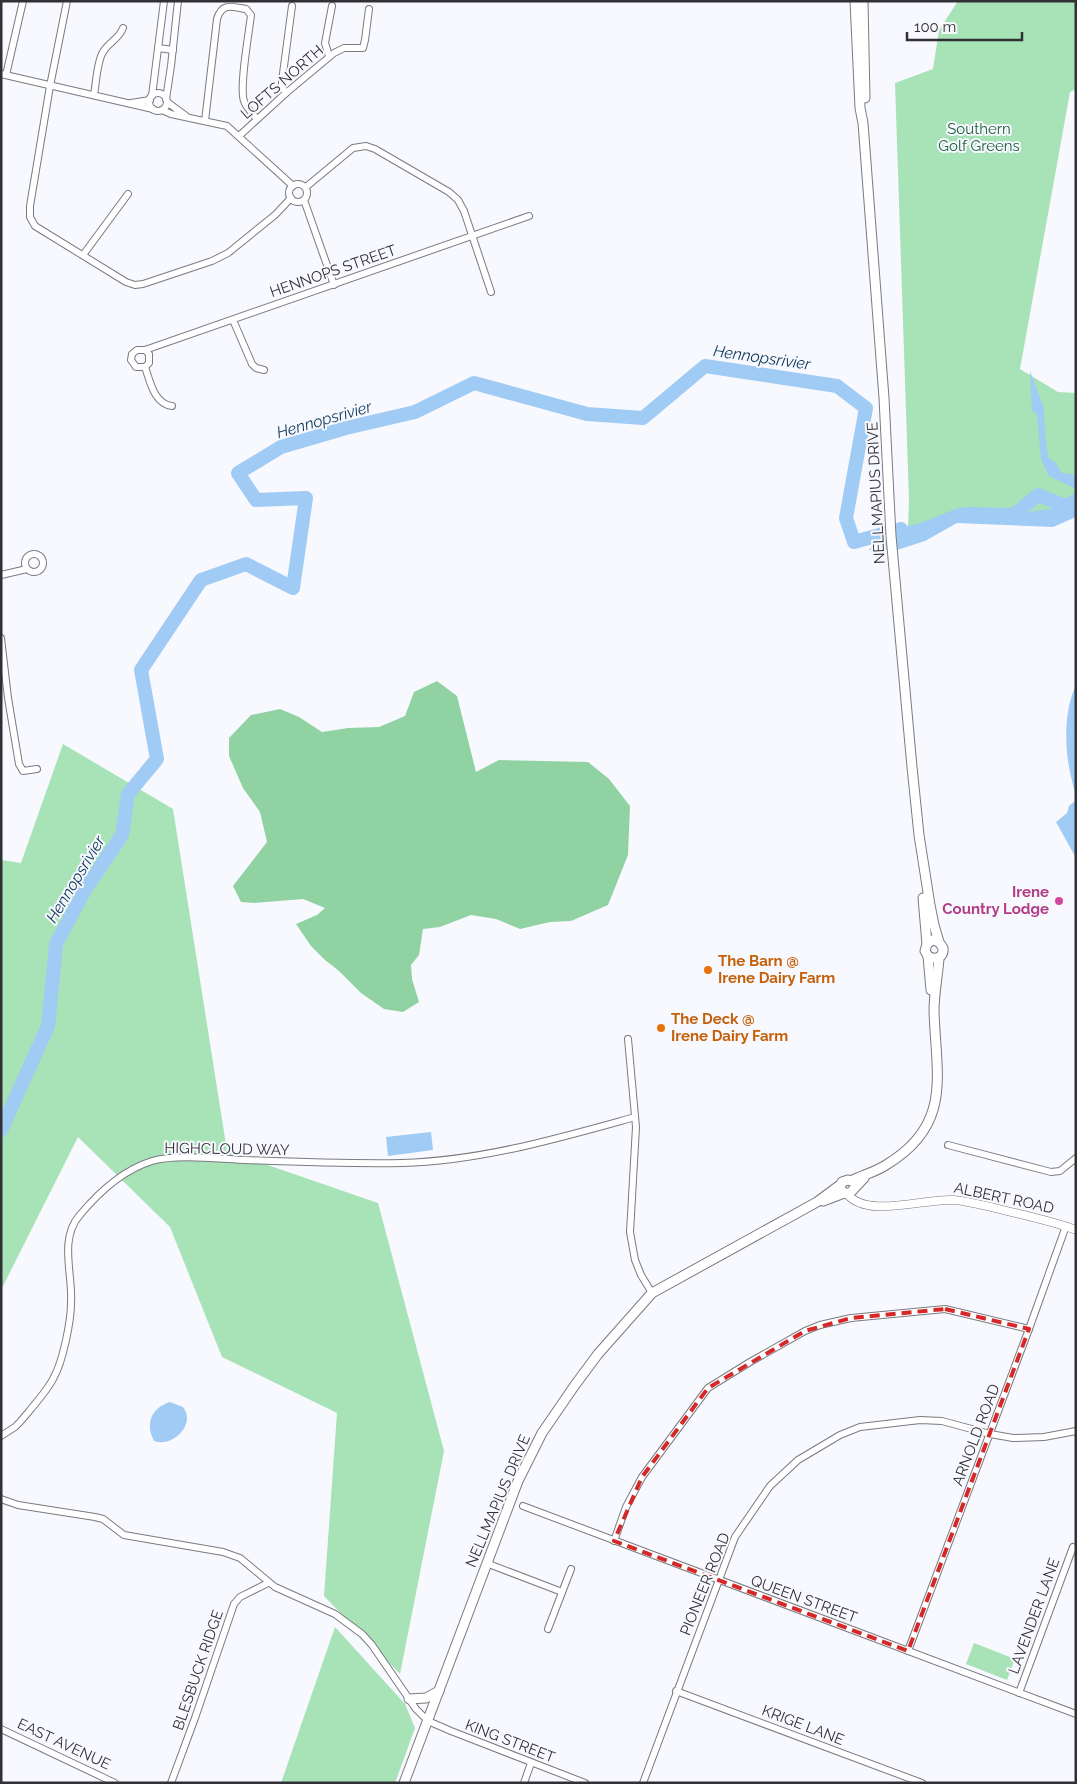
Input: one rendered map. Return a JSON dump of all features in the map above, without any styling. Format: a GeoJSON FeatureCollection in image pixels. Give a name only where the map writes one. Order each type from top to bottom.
{"type":"FeatureCollection","features":[{"type":"Feature","properties":{"kind":"main road","name":"NELLMAPIUS DRIVE"},"geometry":{"type":"LineString","coordinates":[[854,1],[860,108],[863,123]]}},
{"type":"Feature","properties":{"kind":"main road","name":"NELLMAPIUS DRIVE"},"geometry":{"type":"LineString","coordinates":[[863,1],[865,64],[863,123],[884,398],[890,524],[922,860],[939,942]]}},
{"type":"Feature","properties":{"kind":"main road","name":"NELLMAPIUS DRIVE"},"geometry":{"type":"LineString","coordinates":[[922,860],[921,882],[927,944]]}},
{"type":"Feature","properties":{"kind":"main road"},"geometry":{"type":"LineString","coordinates":[[932,940],[942,944],[943,951],[939,958],[935,959],[928,956],[925,950],[927,944],[932,940]]}},
{"type":"Feature","properties":{"kind":"main road","name":"NELLMAPIUS DRIVE"},"geometry":{"type":"LineString","coordinates":[[928,956],[934,1010]]}},
{"type":"Feature","properties":{"kind":"main road","name":"NELLMAPIUS DRIVE"},"geometry":{"type":"LineString","coordinates":[[404,1783],[518,1481],[542,1433],[598,1354],[652,1293],[817,1202],[848,1188],[870,1173],[885,1166],[907,1149],[918,1137],[932,1114],[938,1088],[934,1010],[939,958]]}},
{"type":"Feature","properties":{"kind":"main road"},"geometry":{"type":"LineString","coordinates":[[409,1699],[426,1698],[439,1691]]}},
{"type":"Feature","properties":{"kind":"street"},"geometry":{"type":"LineString","coordinates":[[23,1],[4,74],[227,126],[293,186]]}},
{"type":"Feature","properties":{"kind":"street"},"geometry":{"type":"LineString","coordinates":[[67,1],[50,86],[30,206],[30,217],[35,226],[130,284],[143,284],[228,254],[275,215],[291,198]]}},
{"type":"Feature","properties":{"kind":"street"},"geometry":{"type":"LineString","coordinates":[[153,109],[150,105],[164,1]]}},
{"type":"Feature","properties":{"kind":"street"},"geometry":{"type":"LineString","coordinates":[[162,110],[166,107],[178,1]]}},
{"type":"Feature","properties":{"kind":"street"},"geometry":{"type":"LineString","coordinates":[[286,93],[282,87],[282,81],[292,6]]}},
{"type":"Feature","properties":{"kind":"street"},"geometry":{"type":"LineString","coordinates":[[329,56],[326,43],[332,6]]}},
{"type":"Feature","properties":{"kind":"street"},"geometry":{"type":"LineString","coordinates":[[205,121],[217,19],[220,10],[227,7],[246,9],[251,15],[243,98],[244,103],[257,120]]}},
{"type":"Feature","properties":{"kind":"street","name":"LOFTS NORTH"},"geometry":{"type":"LineString","coordinates":[[239,136],[329,56],[344,48],[363,48],[366,40],[369,9]]}},
{"type":"Feature","properties":{"kind":"street"},"geometry":{"type":"LineString","coordinates":[[94,95],[100,58],[104,50],[120,36],[124,28]]}},
{"type":"Feature","properties":{"kind":"street"},"geometry":{"type":"LineString","coordinates":[[158,48],[173,50]]}},
{"type":"Feature","properties":{"kind":"street"},"geometry":{"type":"LineString","coordinates":[[128,104],[161,94],[188,117]]}},
{"type":"Feature","properties":{"kind":"street"},"geometry":{"type":"LineString","coordinates":[[306,187],[352,148],[363,146],[371,148],[449,192],[461,205],[491,292]]}},
{"type":"Feature","properties":{"kind":"street"},"geometry":{"type":"LineString","coordinates":[[300,184],[306,187],[308,194],[304,200],[297,202],[291,198],[289,193],[293,186],[300,184]]}},
{"type":"Feature","properties":{"kind":"street"},"geometry":{"type":"LineString","coordinates":[[83,255],[128,194]]}},
{"type":"Feature","properties":{"kind":"street"},"geometry":{"type":"LineString","coordinates":[[304,200],[334,285]]}},
{"type":"Feature","properties":{"kind":"street","name":"HENNOPS STREET"},"geometry":{"type":"LineString","coordinates":[[145,350],[530,216]]}},
{"type":"Feature","properties":{"kind":"street"},"geometry":{"type":"LineString","coordinates":[[233,320],[252,364],[256,368],[264,370]]}},
{"type":"Feature","properties":{"kind":"street"},"geometry":{"type":"LineString","coordinates":[[137,350],[145,350],[149,354],[150,360],[145,367],[136,367],[131,360],[132,354],[137,350]]}},
{"type":"Feature","properties":{"kind":"street"},"geometry":{"type":"LineString","coordinates":[[145,367],[160,400],[166,405],[172,406]]}},
{"type":"Feature","properties":{"kind":"street"},"geometry":{"type":"LineString","coordinates":[[1,575],[27,569]]}},
{"type":"Feature","properties":{"kind":"street"},"geometry":{"type":"LineString","coordinates":[[1,638],[5,700],[19,764],[23,771],[37,769]]}},
{"type":"Feature","properties":{"kind":"street"},"geometry":{"type":"LineString","coordinates":[[628,1039],[636,1127],[630,1232],[635,1260],[641,1275],[652,1293]]}},
{"type":"Feature","properties":{"kind":"street","name":"HIGHCLOUD WAY"},"geometry":{"type":"LineString","coordinates":[[1,1436],[20,1422],[51,1382],[57,1370],[71,1306],[68,1263],[70,1239],[75,1223],[109,1186],[135,1168],[153,1161],[195,1158],[328,1164],[451,1160],[509,1149],[635,1117]]}},
{"type":"Feature","properties":{"kind":"street"},"geometry":{"type":"LineString","coordinates":[[948,1145],[1051,1172],[1060,1171],[1076,1158]]}},
{"type":"Feature","properties":{"kind":"street","name":"ALBERT ROAD"},"geometry":{"type":"LineString","coordinates":[[848,1188],[866,1206],[884,1206],[927,1200],[956,1200],[1076,1230]]}},
{"type":"Feature","properties":{"kind":"street","name":"ARNOLD ROAD"},"geometry":{"type":"LineString","coordinates":[[908,1651],[1066,1226]]}},
{"type":"Feature","properties":{"kind":"street"},"geometry":{"type":"LineString","coordinates":[[614,1541],[626,1507],[642,1477],[708,1388],[805,1331],[820,1325],[851,1318],[945,1310],[1029,1329]]}},
{"type":"Feature","properties":{"kind":"street","name":"PIONEER ROAD"},"geometry":{"type":"LineString","coordinates":[[643,1783],[676,1691],[736,1537],[770,1486],[798,1460],[840,1435],[860,1427],[920,1420],[942,1421],[1013,1438],[1029,1438],[1076,1431]]}},
{"type":"Feature","properties":{"kind":"street"},"geometry":{"type":"LineString","coordinates":[[1,1499],[18,1505],[103,1519],[128,1536],[230,1554],[246,1562],[268,1583],[335,1614],[351,1625],[372,1645],[409,1699],[428,1721]]}},
{"type":"Feature","properties":{"kind":"street","name":"QUEEN STREET"},"geometry":{"type":"LineString","coordinates":[[523,1506],[1076,1714]]}},
{"type":"Feature","properties":{"kind":"street","name":"LAVENDER LANE"},"geometry":{"type":"LineString","coordinates":[[1019,1693],[1073,1547]]}},
{"type":"Feature","properties":{"kind":"street"},"geometry":{"type":"LineString","coordinates":[[486,1563],[562,1592]]}},
{"type":"Feature","properties":{"kind":"street"},"geometry":{"type":"LineString","coordinates":[[548,1629],[571,1569]]}},
{"type":"Feature","properties":{"kind":"street","name":"BLESBUCK RIDGE"},"geometry":{"type":"LineString","coordinates":[[171,1783],[196,1718],[232,1607],[240,1597],[268,1583]]}},
{"type":"Feature","properties":{"kind":"street","name":"KRIGE LANE"},"geometry":{"type":"LineString","coordinates":[[676,1691],[922,1783]]}},
{"type":"Feature","properties":{"kind":"street","name":"KING STREET"},"geometry":{"type":"LineString","coordinates":[[428,1721],[584,1783]]}},
{"type":"Feature","properties":{"kind":"street","name":"EAST AVENUE"},"geometry":{"type":"LineString","coordinates":[[1,1729],[115,1783]]}},
{"type":"Feature","properties":{"kind":"street"},"geometry":{"type":"LineString","coordinates":[[524,1783],[531,1763]]}},
{"type":"Feature","properties":{"kind":"highlighted area"},"geometry":{"type":"Polygon","coordinates":[[[945,1309],[1029,1329],[908,1651],[614,1541],[642,1477],[708,1388],[805,1331],[851,1318],[945,1309]]]}},
{"type":"Feature","properties":{"kind":"green space","name":"Southern Golf Greens"},"geometry":{"type":"Polygon","coordinates":[[[958,1],[1076,1],[1076,89],[1070,92],[1020,369],[1058,392],[1076,393],[1076,515],[957,523],[908,529],[909,500],[895,83],[933,69],[939,30],[958,1]]]}},
{"type":"Feature","properties":{"kind":"green space"},"geometry":{"type":"Polygon","coordinates":[[[437,681],[457,696],[476,772],[499,760],[588,762],[609,779],[630,806],[628,855],[608,905],[571,921],[550,922],[520,929],[496,919],[471,915],[440,927],[423,929],[419,955],[411,965],[412,979],[419,1002],[403,1012],[384,1009],[361,993],[311,946],[296,924],[317,915],[325,908],[303,899],[254,903],[241,902],[233,886],[267,842],[260,812],[243,788],[229,756],[229,738],[251,715],[280,709],[299,717],[322,732],[348,728],[379,727],[405,716],[414,692],[437,681]]]}},
{"type":"Feature","properties":{"kind":"green space"},"geometry":{"type":"Polygon","coordinates":[[[63,744],[173,809],[227,1151],[378,1203],[444,1451],[400,1674],[324,1596],[337,1413],[222,1357],[170,1227],[78,1137],[1,1290],[1,860],[21,863],[63,744]]]}},
{"type":"Feature","properties":{"kind":"green space"},"geometry":{"type":"Polygon","coordinates":[[[335,1627],[405,1704],[415,1728],[395,1783],[281,1783],[335,1627]]]}},
{"type":"Feature","properties":{"kind":"green space"},"geometry":{"type":"Polygon","coordinates":[[[974,1643],[1015,1659],[1007,1680],[966,1664],[974,1643]]]}},
{"type":"Feature","properties":{"kind":"water"},"geometry":{"type":"Polygon","coordinates":[[[1030,371],[1044,408],[1048,457],[1056,463],[1062,473],[1076,475],[1076,489],[1049,476],[1041,459],[1037,415],[1032,411],[1030,371]]]}},
{"type":"Feature","properties":{"kind":"water"},"geometry":{"type":"Polygon","coordinates":[[[1076,498],[1076,517],[1053,527],[957,523],[925,541],[897,550],[869,550],[886,530],[918,524],[958,508],[984,514],[1011,515],[1066,506],[1076,498]]]}},
{"type":"Feature","properties":{"kind":"water"},"geometry":{"type":"Polygon","coordinates":[[[1076,685],[1076,795],[1069,768],[1066,740],[1068,711],[1076,685]]]}},
{"type":"Feature","properties":{"kind":"water"},"geometry":{"type":"Polygon","coordinates":[[[1076,800],[1076,858],[1056,822],[1067,813],[1069,806],[1076,800]]]}},
{"type":"Feature","properties":{"kind":"water"},"geometry":{"type":"Polygon","coordinates":[[[431,1132],[433,1150],[388,1156],[386,1137],[431,1132]]]}},
{"type":"Feature","properties":{"kind":"water"},"geometry":{"type":"Polygon","coordinates":[[[170,1402],[183,1407],[187,1421],[184,1428],[174,1438],[168,1441],[154,1441],[151,1435],[150,1423],[154,1412],[170,1402]]]}},
{"type":"Feature","properties":{"kind":"waterway","name":"Hennopsrivier"},"geometry":{"type":"LineString","coordinates":[[1,1130],[48,1026],[56,944],[86,888],[122,835],[128,794],[157,759],[141,670],[201,580],[246,564],[293,588],[306,498],[256,500],[238,473],[281,447],[346,428],[415,412],[474,383],[587,414],[643,418],[705,366],[837,386],[866,408],[846,518],[854,542],[901,529]]}},
{"type":"Feature","properties":{"kind":"waterway","name":"Hennopsrivier"},"geometry":{"type":"LineString","coordinates":[[965,514],[1014,515],[1038,495],[1066,506],[1076,501]]}},
{"type":"Feature","properties":{"kind":"place","name":"Irene Country Lodge"},"geometry":{"type":"Point","coordinates":[1059,901]}},
{"type":"Feature","properties":{"kind":"place","name":"The Barn @ Irene Dairy Farm"},"geometry":{"type":"Point","coordinates":[708,970]}},
{"type":"Feature","properties":{"kind":"place","name":"The Deck @ Irene Dairy Farm"},"geometry":{"type":"Point","coordinates":[661,1028]}}]}
